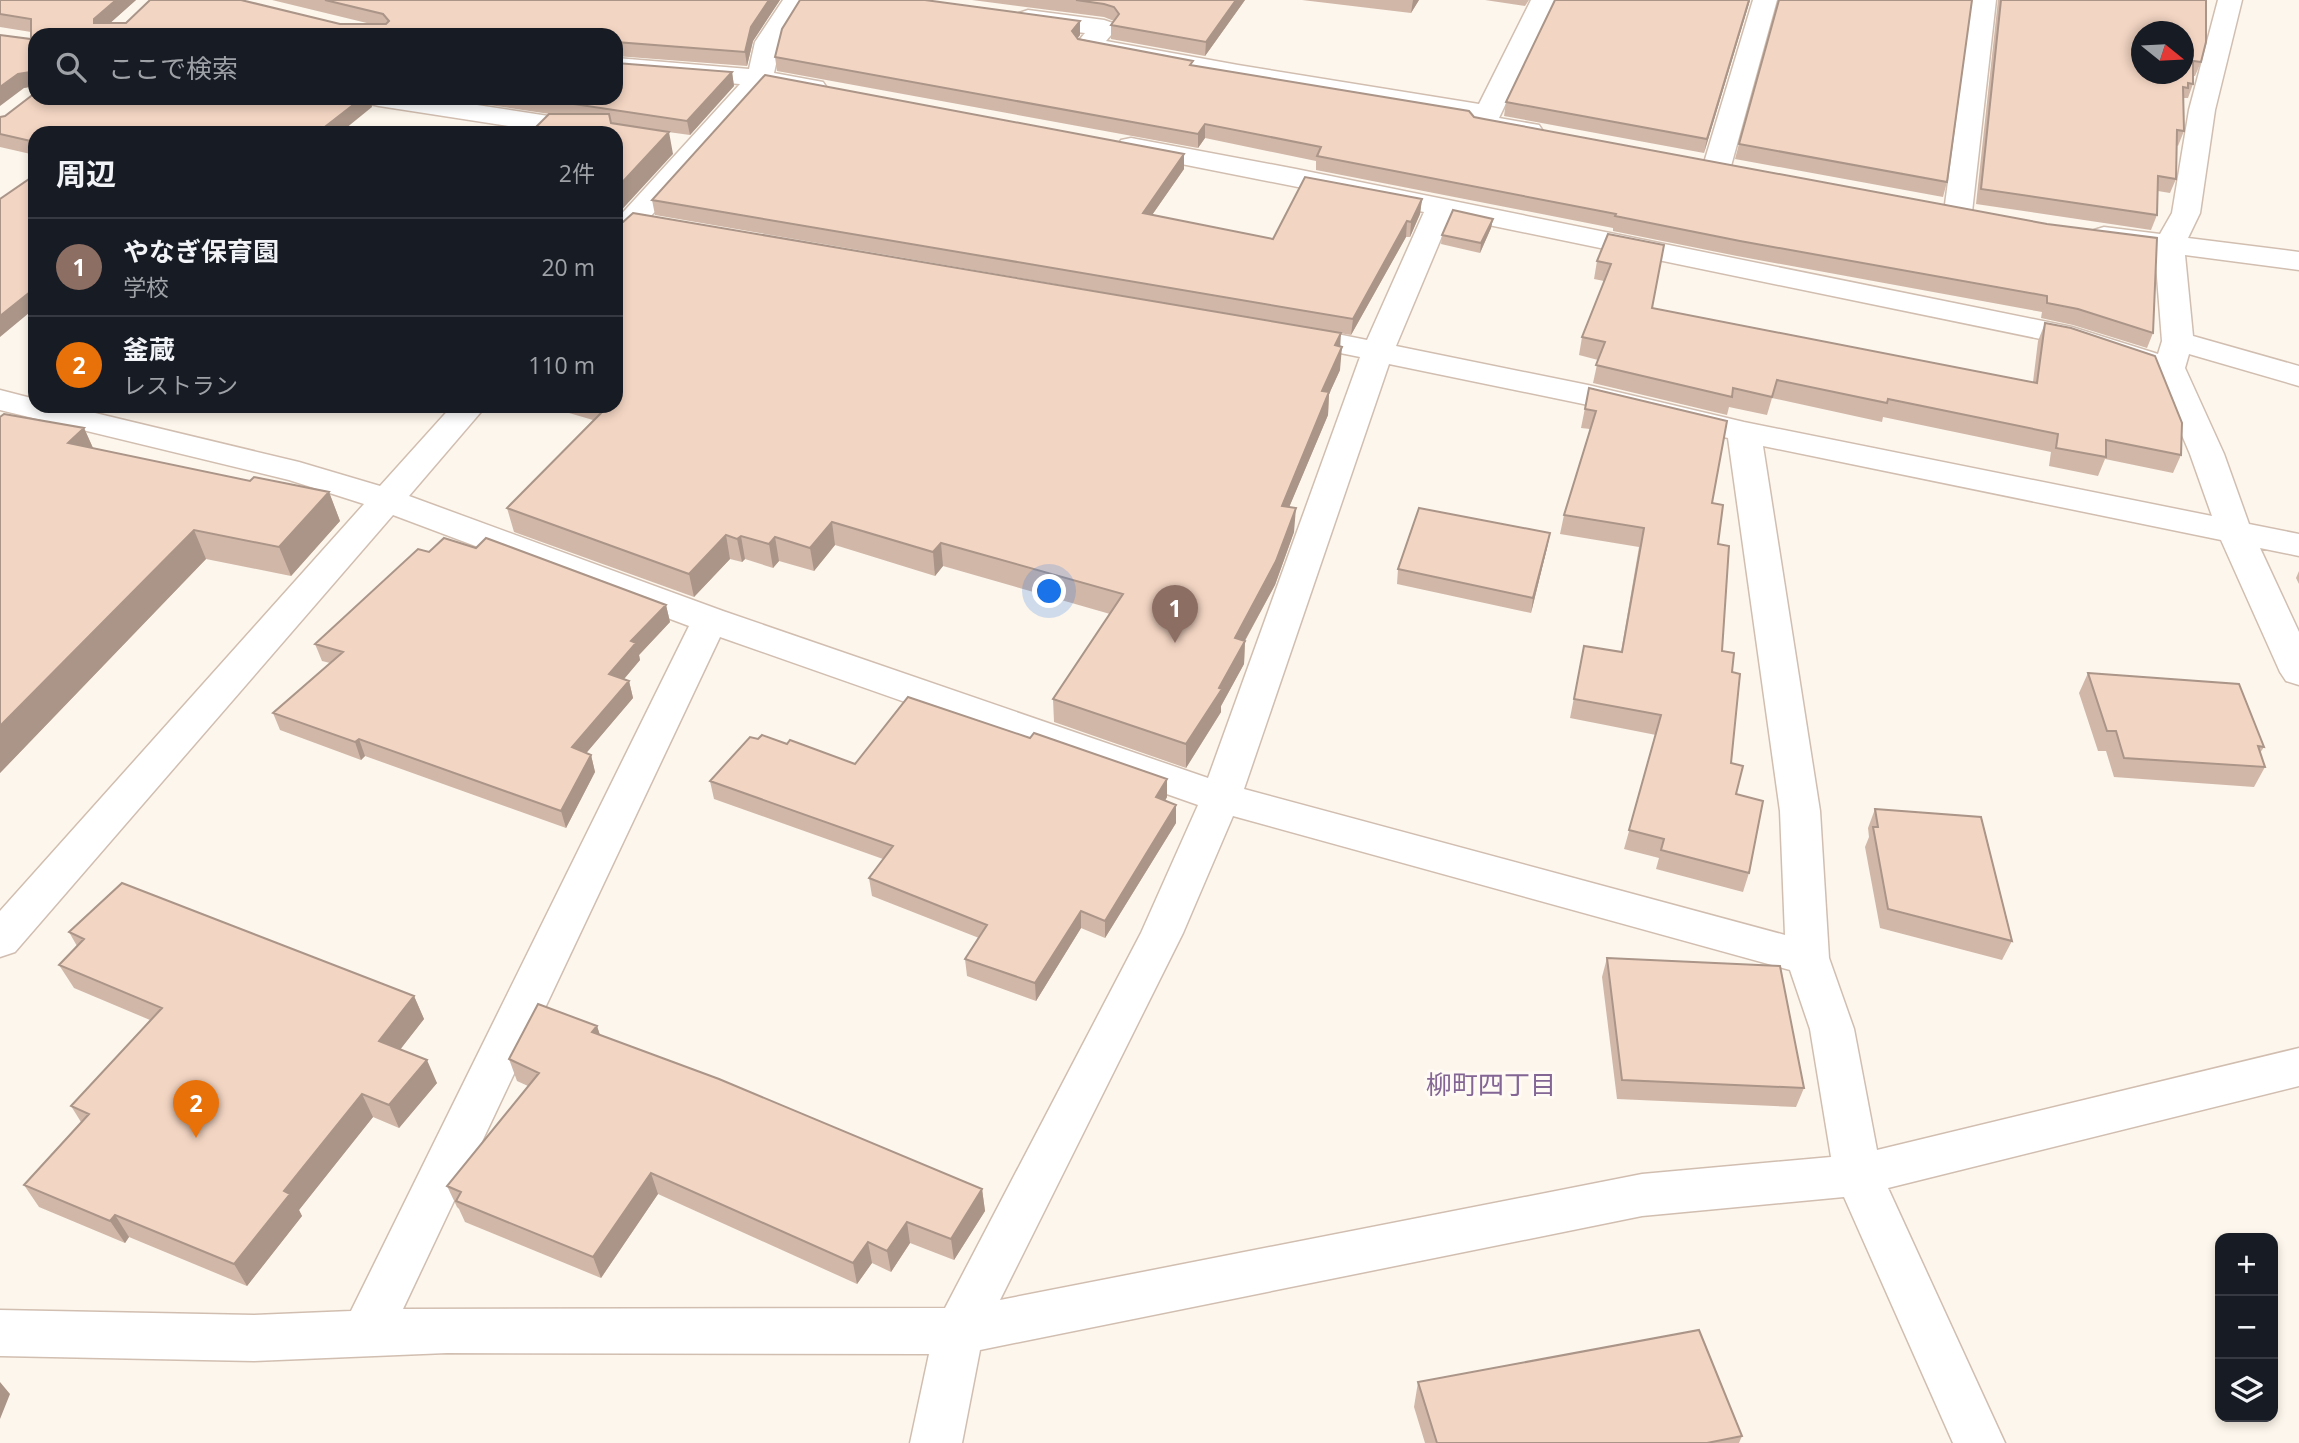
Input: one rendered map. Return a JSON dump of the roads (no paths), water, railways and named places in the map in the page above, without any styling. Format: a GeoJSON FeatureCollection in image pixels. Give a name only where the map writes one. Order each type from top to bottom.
{"type":"FeatureCollection","features":[{"type":"Feature","properties":{"kind":"street"},"geometry":{"type":"LineString","coordinates":[[634,229],[684,145],[760,78],[768,42],[795,0]]}},
{"type":"Feature","properties":{"kind":"street"},"geometry":{"type":"LineString","coordinates":[[1543,0],[1483,123],[1548,135]]}},
{"type":"Feature","properties":{"kind":"street"},"geometry":{"type":"LineString","coordinates":[[1718,166],[1765,0]]}},
{"type":"Feature","properties":{"kind":"street"},"geometry":{"type":"LineString","coordinates":[[1957,212],[1984,0]]}},
{"type":"Feature","properties":{"kind":"street"},"geometry":{"type":"LineString","coordinates":[[2230,0],[2202,110],[2186,213],[2169,246],[2173,354],[2234,530],[2299,672]]}},
{"type":"Feature","properties":{"kind":"street"},"geometry":{"type":"LineString","coordinates":[[1007,15],[1104,28],[1088,45],[1238,73],[1486,113]]}},
{"type":"Feature","properties":{"kind":"street"},"geometry":{"type":"LineString","coordinates":[[623,67],[760,78],[843,93]]}},
{"type":"Feature","properties":{"kind":"street"},"geometry":{"type":"LineString","coordinates":[[422,105],[559,126]]}},
{"type":"Feature","properties":{"kind":"street"},"geometry":{"type":"LineString","coordinates":[[422,126],[441,108]]}},
{"type":"Feature","properties":{"kind":"street"},"geometry":{"type":"LineString","coordinates":[[1104,141],[2072,336],[2299,376]]}},
{"type":"Feature","properties":{"kind":"street"},"geometry":{"type":"LineString","coordinates":[[936,1443],[959,1331],[1162,933],[1221,798],[1378,351],[1440,207]]}},
{"type":"Feature","properties":{"kind":"street"},"geometry":{"type":"LineString","coordinates":[[2080,233],[2299,261]]}},
{"type":"Feature","properties":{"kind":"street"},"geometry":{"type":"LineString","coordinates":[[1256,328],[1588,395],[1744,432],[2299,545]]}},
{"type":"Feature","properties":{"kind":"street"},"geometry":{"type":"LineString","coordinates":[[0,400],[28,404]]}},
{"type":"Feature","properties":{"kind":"street"},"geometry":{"type":"LineString","coordinates":[[96,413],[118,416],[387,500],[710,620],[1221,798],[1808,958]]}},
{"type":"Feature","properties":{"kind":"street"},"geometry":{"type":"LineString","coordinates":[[0,940],[464,413]]}},
{"type":"Feature","properties":{"kind":"street"},"geometry":{"type":"LineString","coordinates":[[1744,432],[1800,811],[1808,958],[1832,1029],[1858,1175],[1979,1443]]}},
{"type":"Feature","properties":{"kind":"street"},"geometry":{"type":"LineString","coordinates":[[366,1333],[710,620]]}},
{"type":"Feature","properties":{"kind":"street"},"geometry":{"type":"LineString","coordinates":[[0,1333],[254,1338],[447,1330],[959,1331],[1642,1195],[1858,1175],[2299,1068]]}},
{"type":"Feature","properties":{"kind":"place","name":"やなぎ保育園"},"geometry":{"type":"Point","coordinates":[1175,643]}},
{"type":"Feature","properties":{"kind":"place","name":"釜蔵"},"geometry":{"type":"Point","coordinates":[196,1138]}},
{"type":"Feature","properties":{"kind":"district","name":"柳町四丁目"},"geometry":{"type":"Point","coordinates":[1491,1084]}}]}
